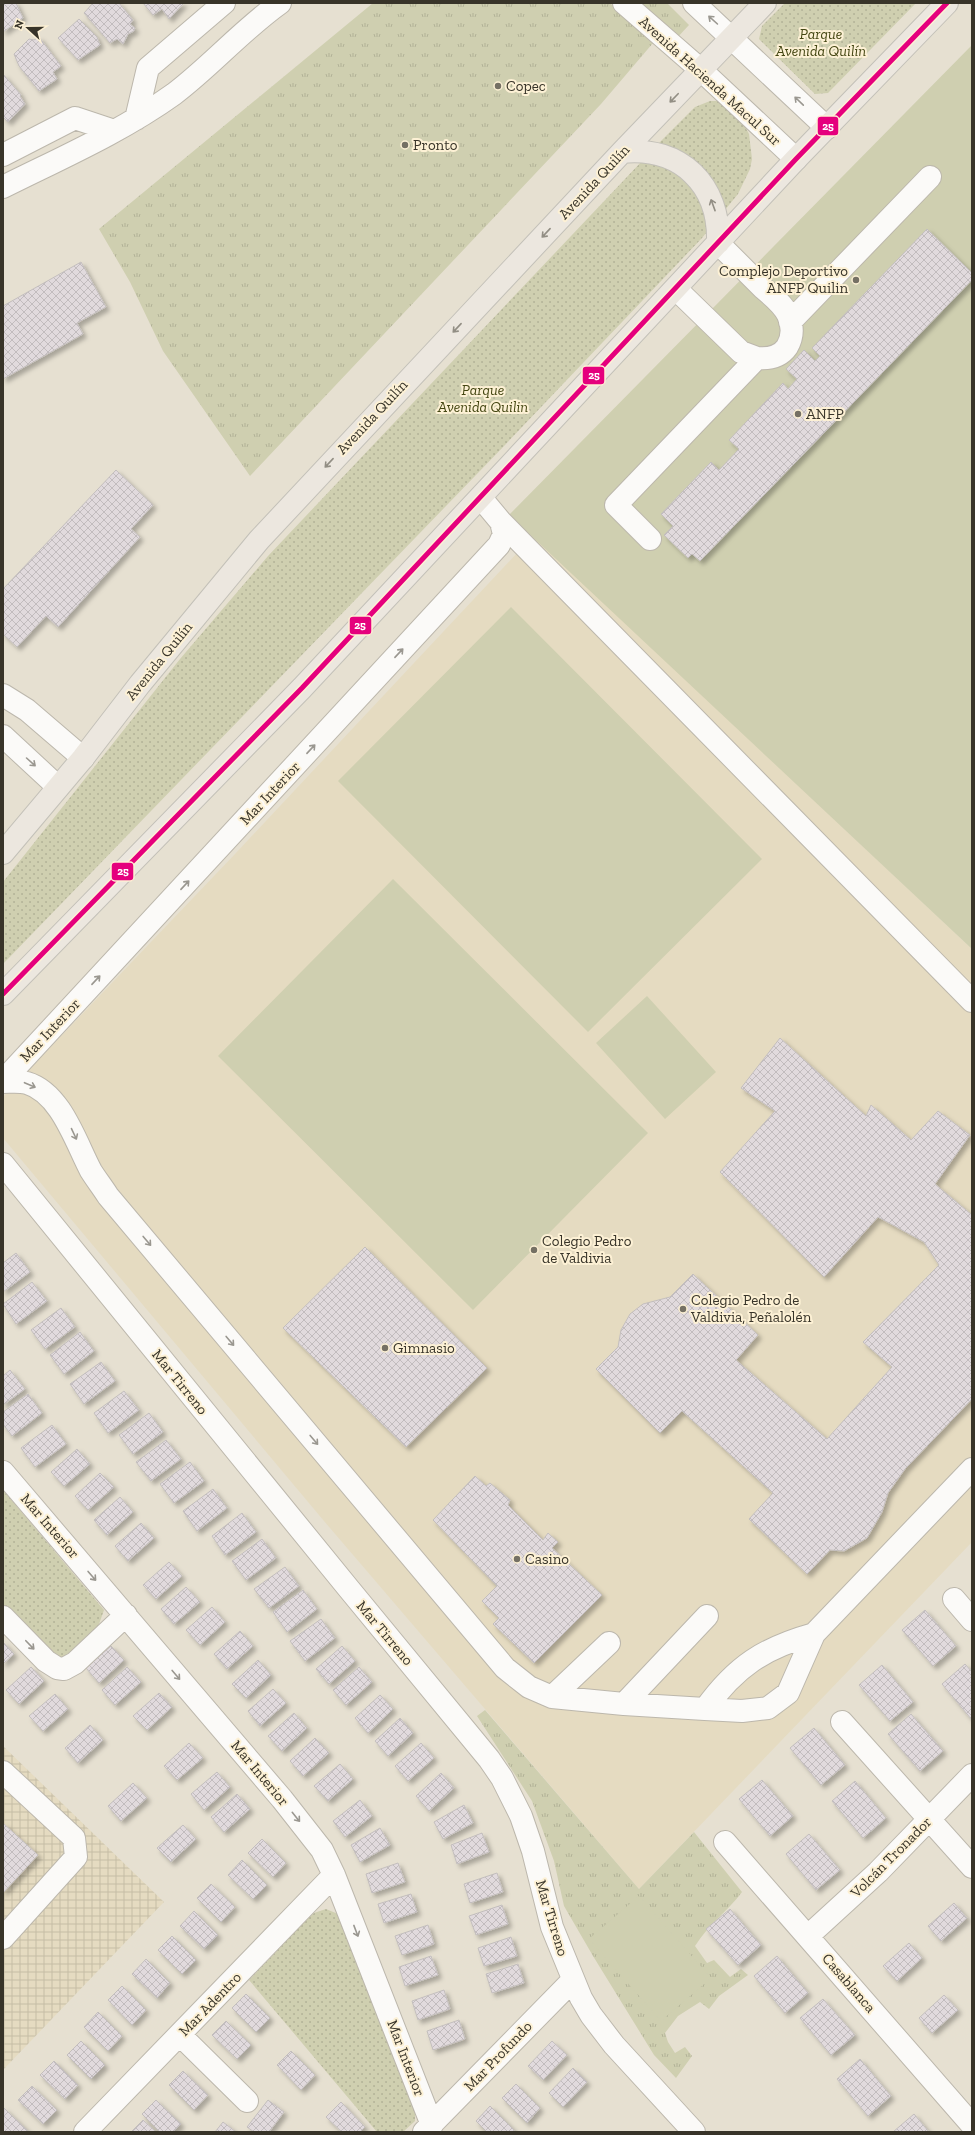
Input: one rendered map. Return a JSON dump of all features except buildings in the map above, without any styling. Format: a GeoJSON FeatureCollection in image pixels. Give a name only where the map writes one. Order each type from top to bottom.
{"type":"FeatureCollection","features":[{"type":"Feature","properties":{"kind":"main road","name":"Avenida Quilín"},"geometry":{"type":"LineString","coordinates":[[3,853],[83,758],[140,684],[259,540],[622,152],[765,3]]}},
{"type":"Feature","properties":{"kind":"main road"},"geometry":{"type":"LineString","coordinates":[[3,994],[302,688],[796,160],[946,3]]}},
{"type":"Feature","properties":{"kind":"main road"},"geometry":{"type":"LineString","coordinates":[[622,152],[635,151],[662,155],[689,170],[699,179],[713,203],[716,216],[718,243]]}},
{"type":"Feature","properties":{"kind":"street"},"geometry":{"type":"LineString","coordinates":[[136,119],[148,68],[224,3]]}},
{"type":"Feature","properties":{"kind":"street","name":"Avenida Hacienda Macul Sur"},"geometry":{"type":"LineString","coordinates":[[624,3],[701,70],[796,160]]}},
{"type":"Feature","properties":{"kind":"street"},"geometry":{"type":"LineString","coordinates":[[694,3],[827,128]]}},
{"type":"Feature","properties":{"kind":"street"},"geometry":{"type":"LineString","coordinates":[[3,187],[136,119],[174,93],[272,7]]}},
{"type":"Feature","properties":{"kind":"street"},"geometry":{"type":"LineString","coordinates":[[3,155],[75,118],[114,131]]}},
{"type":"Feature","properties":{"kind":"street"},"geometry":{"type":"LineString","coordinates":[[790,322],[930,177]]}},
{"type":"Feature","properties":{"kind":"street"},"geometry":{"type":"LineString","coordinates":[[676,289],[741,352],[757,358],[767,359],[778,355],[786,349],[792,331],[790,322],[782,306],[718,243]]}},
{"type":"Feature","properties":{"kind":"street"},"geometry":{"type":"LineString","coordinates":[[650,539],[616,505],[757,358]]}},
{"type":"Feature","properties":{"kind":"street"},"geometry":{"type":"LineString","coordinates":[[481,498],[501,522],[972,1001]]}},
{"type":"Feature","properties":{"kind":"street","name":"Mar Interior"},"geometry":{"type":"LineString","coordinates":[[3,1081],[499,546],[504,534],[501,522]]}},
{"type":"Feature","properties":{"kind":"street"},"geometry":{"type":"LineString","coordinates":[[3,695],[27,710],[83,758]]}},
{"type":"Feature","properties":{"kind":"street"},"geometry":{"type":"LineString","coordinates":[[3,736],[58,787]]}},
{"type":"Feature","properties":{"kind":"street"},"geometry":{"type":"LineString","coordinates":[[3,1081],[28,1083],[40,1090],[53,1102],[69,1123],[91,1171],[108,1196],[479,1638],[505,1668],[529,1688],[552,1697],[624,1704],[742,1711],[768,1708],[788,1693],[814,1634],[972,1469]]}},
{"type":"Feature","properties":{"kind":"street","name":"Mar Tirreno"},"geometry":{"type":"LineString","coordinates":[[5,1167],[489,1759],[513,1799],[527,1833],[547,1910],[573,1980],[584,2004],[602,2030],[694,2132]]}},
{"type":"Feature","properties":{"kind":"street","name":"Mar Interior"},"geometry":{"type":"LineString","coordinates":[[3,1472],[282,1799],[322,1850],[334,1875],[428,2129]]}},
{"type":"Feature","properties":{"kind":"street"},"geometry":{"type":"LineString","coordinates":[[954,1599],[972,1620]]}},
{"type":"Feature","properties":{"kind":"street"},"geometry":{"type":"LineString","coordinates":[[3,1617],[46,1661],[57,1668],[64,1669],[76,1663],[126,1615]]}},
{"type":"Feature","properties":{"kind":"street"},"geometry":{"type":"LineString","coordinates":[[624,1704],[707,1616]]}},
{"type":"Feature","properties":{"kind":"street"},"geometry":{"type":"LineString","coordinates":[[705,1709],[722,1686],[755,1658],[786,1642],[814,1634]]}},
{"type":"Feature","properties":{"kind":"street"},"geometry":{"type":"LineString","coordinates":[[552,1697],[609,1643]]}},
{"type":"Feature","properties":{"kind":"street"},"geometry":{"type":"LineString","coordinates":[[842,1722],[972,1866]]}},
{"type":"Feature","properties":{"kind":"street"},"geometry":{"type":"LineString","coordinates":[[3,1772],[74,1838],[76,1857],[3,1938]]}},
{"type":"Feature","properties":{"kind":"street","name":"Volcán Tronador"},"geometry":{"type":"LineString","coordinates":[[808,1936],[865,1885],[972,1775]]}},
{"type":"Feature","properties":{"kind":"street","name":"Casablanca"},"geometry":{"type":"LineString","coordinates":[[725,1842],[972,2125]]}},
{"type":"Feature","properties":{"kind":"street","name":"Mar Adentro"},"geometry":{"type":"LineString","coordinates":[[86,2132],[334,1875]]}},
{"type":"Feature","properties":{"kind":"street","name":"Mar Profundo"},"geometry":{"type":"LineString","coordinates":[[428,2129],[573,1980]]}},
{"type":"Feature","properties":{"kind":"street"},"geometry":{"type":"LineString","coordinates":[[180,2035],[247,2101]]}},
{"type":"Feature","properties":{"kind":"shaded area","name":"Colegio Pedro de Valdivia"},"geometry":{"type":"Polygon","coordinates":[[[533,536],[972,949],[972,1542],[639,1889],[324,1521],[3,1138],[3,1097],[235,854],[533,536]]]}},
{"type":"Feature","properties":{"kind":"shaded area"},"geometry":{"type":"Polygon","coordinates":[[[3,1746],[164,1902],[3,2070],[3,1746]]]}},
{"type":"Feature","properties":{"kind":"green space"},"geometry":{"type":"Polygon","coordinates":[[[373,3],[610,3],[653,43],[601,104],[250,476],[163,351],[130,282],[99,229],[373,3]]]}},
{"type":"Feature","properties":{"kind":"green space"},"geometry":{"type":"Polygon","coordinates":[[[637,3],[667,3],[689,25],[676,39],[637,3]]]}},
{"type":"Feature","properties":{"kind":"green space","name":"Parque Avenida Quilín"},"geometry":{"type":"Polygon","coordinates":[[[785,3],[916,3],[828,93],[815,94],[759,39],[762,26],[785,3]]]}},
{"type":"Feature","properties":{"kind":"green space","name":"Complejo Deportivo ANFP Quilin"},"geometry":{"type":"Polygon","coordinates":[[[972,45],[972,949],[509,515],[972,45]]]}},
{"type":"Feature","properties":{"kind":"green space","name":"Parque Avenida Quilin"},"geometry":{"type":"Polygon","coordinates":[[[710,101],[718,101],[743,123],[749,134],[752,159],[750,169],[738,194],[702,238],[505,445],[3,964],[3,882],[180,659],[268,556],[661,141],[695,107],[710,101]]]}},
{"type":"Feature","properties":{"kind":"green space"},"geometry":{"type":"Polygon","coordinates":[[[511,607],[762,859],[588,1032],[338,781],[511,607]]]}},
{"type":"Feature","properties":{"kind":"green space"},"geometry":{"type":"Polygon","coordinates":[[[393,879],[648,1133],[473,1310],[218,1056],[393,879]]]}},
{"type":"Feature","properties":{"kind":"green space"},"geometry":{"type":"Polygon","coordinates":[[[647,996],[716,1072],[665,1119],[596,1043],[647,996]]]}},
{"type":"Feature","properties":{"kind":"green space"},"geometry":{"type":"Polygon","coordinates":[[[3,1490],[104,1610],[98,1627],[68,1656],[63,1658],[45,1650],[3,1606],[3,1490]]]}},
{"type":"Feature","properties":{"kind":"green space"},"geometry":{"type":"Polygon","coordinates":[[[485,1710],[639,1889],[694,1832],[742,1892],[706,1931],[695,1946],[707,1963],[714,1960],[730,1977],[741,1969],[748,1975],[719,1996],[709,2009],[700,2002],[678,2016],[665,2033],[668,2042],[675,2053],[685,2047],[692,2056],[676,2078],[654,2055],[564,1906],[554,1861],[532,1801],[477,1716],[485,1710]]]}},
{"type":"Feature","properties":{"kind":"green space"},"geometry":{"type":"Polygon","coordinates":[[[639,1896],[711,1978],[661,2021],[589,1939],[639,1896]]]}},
{"type":"Feature","properties":{"kind":"green space"},"geometry":{"type":"Polygon","coordinates":[[[326,1909],[338,1914],[415,2110],[415,2121],[403,2132],[377,2132],[249,1980],[308,1918],[314,1913],[326,1909]]]}},
{"type":"Feature","properties":{"kind":"transit line","name":"25"},"geometry":{"type":"LineString","coordinates":[[3,994],[302,688],[796,159],[947,3]]}},
{"type":"Feature","properties":{"kind":"place","name":"Copec"},"geometry":{"type":"Point","coordinates":[498,86]}},
{"type":"Feature","properties":{"kind":"place","name":"Pronto"},"geometry":{"type":"Point","coordinates":[405,145]}},
{"type":"Feature","properties":{"kind":"place","name":"Complejo Deportivo ANFP Quilin"},"geometry":{"type":"Point","coordinates":[856,280]}},
{"type":"Feature","properties":{"kind":"place","name":"ANFP"},"geometry":{"type":"Point","coordinates":[798,414]}},
{"type":"Feature","properties":{"kind":"place","name":"Colegio Pedro de Valdivia"},"geometry":{"type":"Point","coordinates":[534,1250]}},
{"type":"Feature","properties":{"kind":"place","name":"Colegio Pedro de Valdivia, Peñalolén"},"geometry":{"type":"Point","coordinates":[683,1309]}},
{"type":"Feature","properties":{"kind":"place","name":"Gimnasio"},"geometry":{"type":"Point","coordinates":[385,1348]}},
{"type":"Feature","properties":{"kind":"place","name":"Casino"},"geometry":{"type":"Point","coordinates":[517,1559]}}]}
